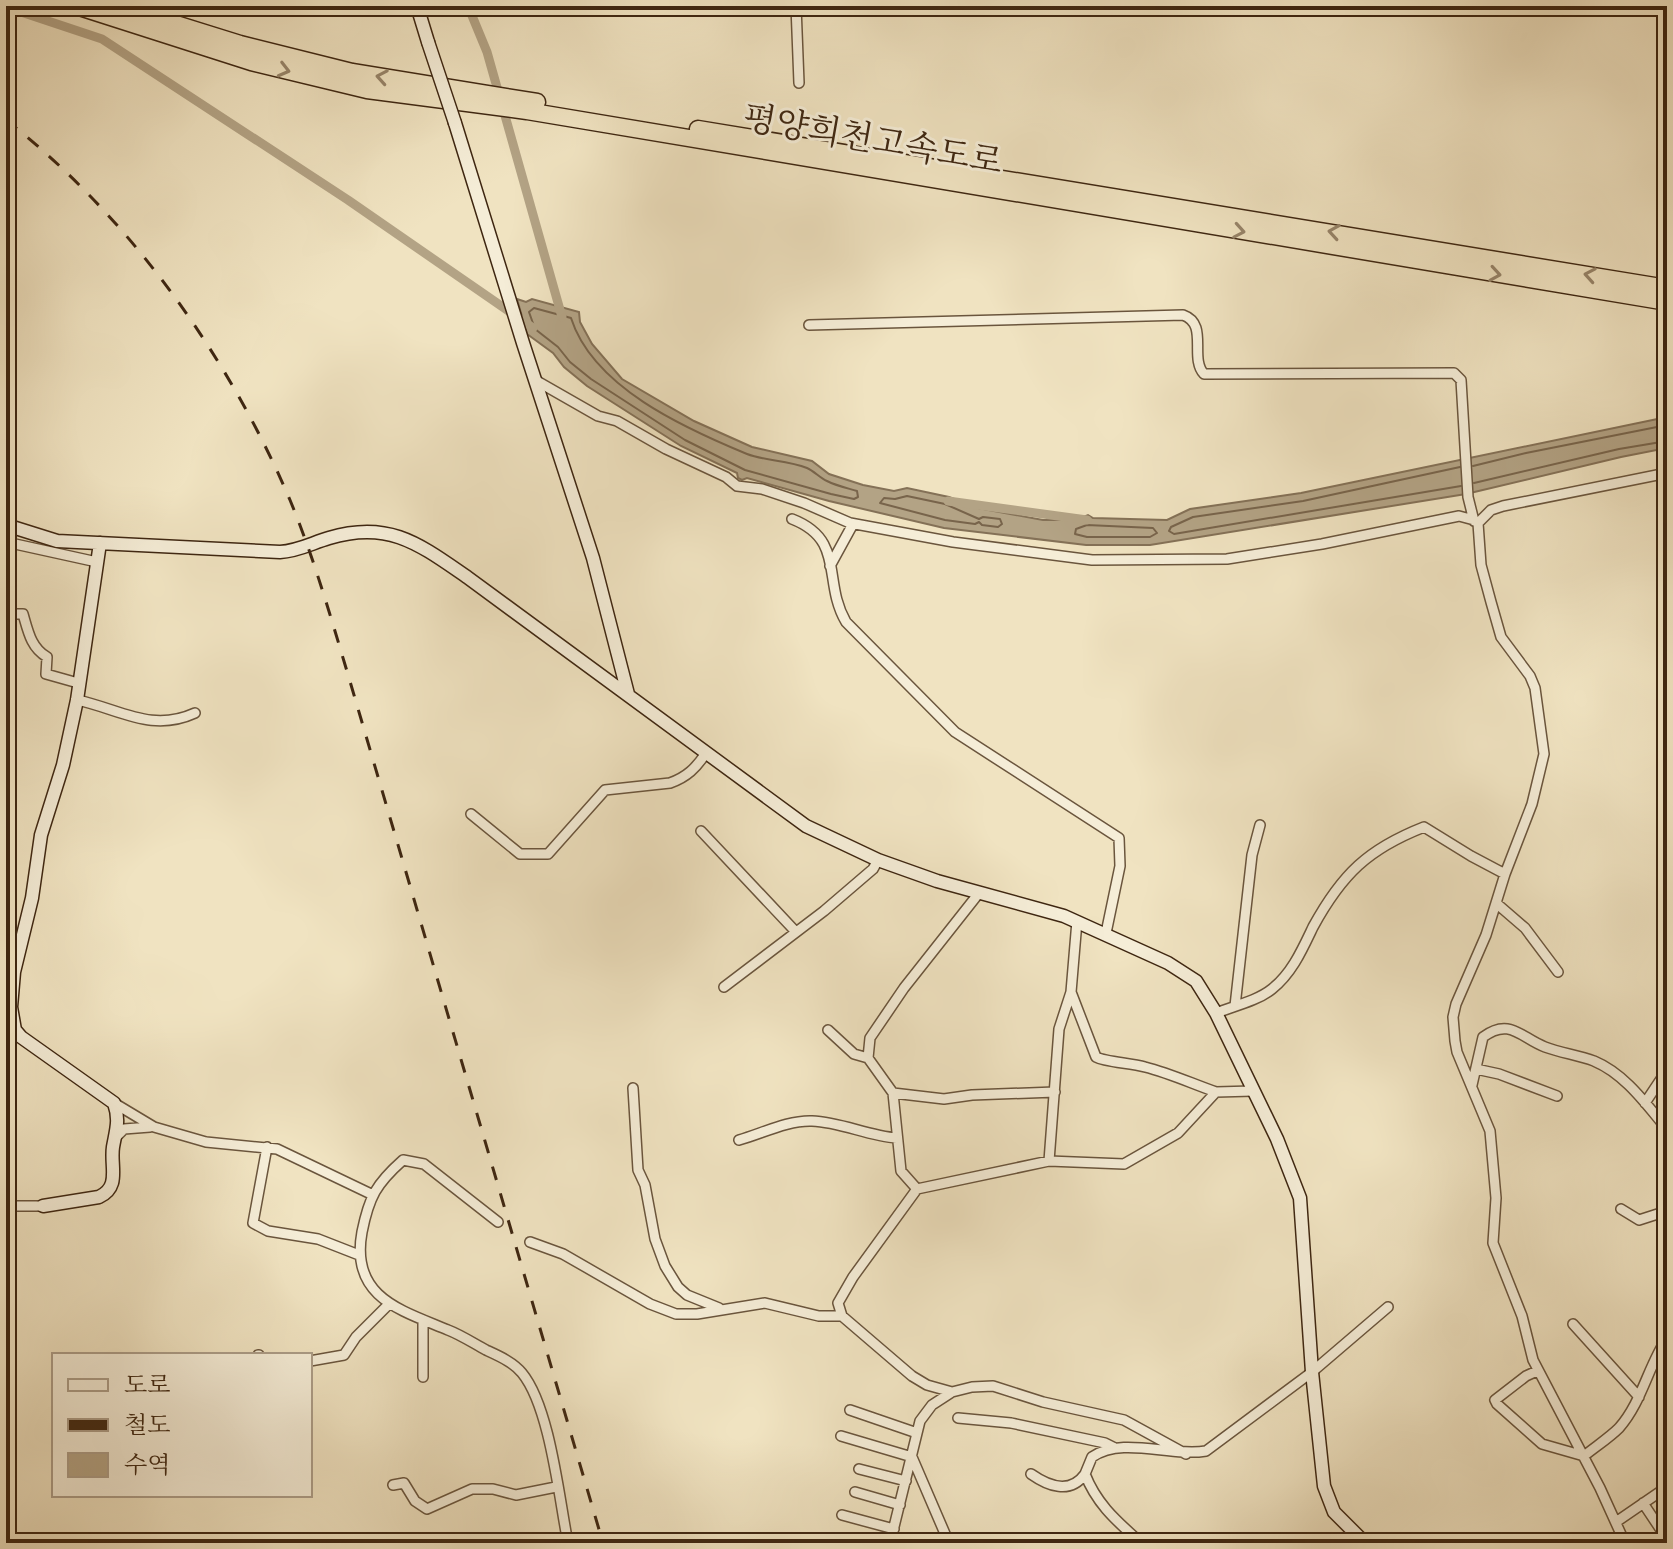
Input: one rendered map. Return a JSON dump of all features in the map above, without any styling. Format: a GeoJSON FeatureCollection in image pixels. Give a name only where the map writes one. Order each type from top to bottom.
{"type":"FeatureCollection","features":[{"type":"Feature","properties":{"kind":"highway","name":"평양희천고속도로"},"geometry":{"type":"LineString","coordinates":[[76,6],[265,65],[367,90],[463,96]]}},
{"type":"Feature","properties":{"kind":"highway","name":"평양희천고속도로"},"geometry":{"type":"LineString","coordinates":[[118,6],[240,44],[463,96],[1667,288]]}},
{"type":"Feature","properties":{"kind":"highway","name":"평양희천고속도로"},"geometry":{"type":"LineString","coordinates":[[525,106],[1667,302]]}},
{"type":"Feature","properties":{"kind":"street"},"geometry":{"type":"LineString","coordinates":[[417,6],[593,558],[628,694]]}},
{"type":"Feature","properties":{"kind":"street"},"geometry":{"type":"LineString","coordinates":[[796,6],[799,83]]}},
{"type":"Feature","properties":{"kind":"street"},"geometry":{"type":"LineString","coordinates":[[809,325],[1183,315],[1195,325],[1198,367],[1204,374],[1450,372],[1459,376],[1468,497],[1481,565],[1501,637],[1530,676],[1535,688],[1544,754],[1536,792],[1486,935],[1463,983],[1453,1017],[1457,1052],[1491,1139],[1496,1198],[1493,1243],[1522,1316],[1537,1371],[1584,1456],[1616,1522],[1620,1540]]}},
{"type":"Feature","properties":{"kind":"street"},"geometry":{"type":"LineString","coordinates":[[535,380],[598,416],[617,421],[666,449],[726,477],[737,486],[762,489],[853,524],[953,542],[1092,560],[1153,561],[1256,556],[1459,516],[1475,524]]}},
{"type":"Feature","properties":{"kind":"street"},"geometry":{"type":"LineString","coordinates":[[1475,524],[1497,508],[1667,473]]}},
{"type":"Feature","properties":{"kind":"street"},"geometry":{"type":"LineString","coordinates":[[792,519],[819,534],[825,546],[837,603],[846,622],[955,732],[1119,838],[1120,866],[1106,933]]}},
{"type":"Feature","properties":{"kind":"street"},"geometry":{"type":"LineString","coordinates":[[830,566],[853,524]]}},
{"type":"Feature","properties":{"kind":"street"},"geometry":{"type":"LineString","coordinates":[[6,525],[57,541],[280,552],[294,551],[358,531],[396,535],[434,555],[806,826],[878,860],[937,881],[1077,921],[1184,972],[1204,991],[1216,1013],[1277,1139],[1300,1198],[1312,1372],[1324,1486],[1334,1512],[1365,1543]]}},
{"type":"Feature","properties":{"kind":"street"},"geometry":{"type":"LineString","coordinates":[[6,542],[97,562]]}},
{"type":"Feature","properties":{"kind":"street"},"geometry":{"type":"LineString","coordinates":[[100,543],[77,700],[63,765],[44,820],[32,898],[14,972],[10,1031],[154,1127],[206,1142],[267,1147],[284,1152],[371,1194]]}},
{"type":"Feature","properties":{"kind":"street"},"geometry":{"type":"LineString","coordinates":[[6,618],[23,614],[32,642],[47,657],[46,674],[78,683]]}},
{"type":"Feature","properties":{"kind":"street"},"geometry":{"type":"LineString","coordinates":[[77,700],[159,723],[180,720],[195,713]]}},
{"type":"Feature","properties":{"kind":"street"},"geometry":{"type":"LineString","coordinates":[[471,814],[520,854],[548,854],[605,790],[680,780],[690,774],[706,753]]}},
{"type":"Feature","properties":{"kind":"street"},"geometry":{"type":"LineString","coordinates":[[1235,1006],[1252,855],[1260,825]]}},
{"type":"Feature","properties":{"kind":"street"},"geometry":{"type":"LineString","coordinates":[[1216,1013],[1268,992],[1277,985],[1294,964],[1330,898],[1353,868],[1392,839],[1424,827],[1505,874]]}},
{"type":"Feature","properties":{"kind":"street"},"geometry":{"type":"LineString","coordinates":[[701,831],[796,932]]}},
{"type":"Feature","properties":{"kind":"street"},"geometry":{"type":"LineString","coordinates":[[724,987],[873,869],[878,860]]}},
{"type":"Feature","properties":{"kind":"street"},"geometry":{"type":"LineString","coordinates":[[868,1058],[870,1038],[904,988],[979,893]]}},
{"type":"Feature","properties":{"kind":"street"},"geometry":{"type":"LineString","coordinates":[[1496,903],[1525,928],[1558,972]]}},
{"type":"Feature","properties":{"kind":"street"},"geometry":{"type":"LineString","coordinates":[[1049,1161],[1059,1029],[1071,992],[1077,921]]}},
{"type":"Feature","properties":{"kind":"street"},"geometry":{"type":"LineString","coordinates":[[1071,992],[1096,1057],[1148,1067],[1216,1092],[1253,1091]]}},
{"type":"Feature","properties":{"kind":"street"},"geometry":{"type":"LineString","coordinates":[[1472,1085],[1483,1037],[1495,1029],[1513,1029],[1545,1047],[1606,1067],[1618,1075],[1667,1129]]}},
{"type":"Feature","properties":{"kind":"street"},"geometry":{"type":"LineString","coordinates":[[828,1030],[854,1054],[868,1058],[893,1093],[901,1171],[917,1189]]}},
{"type":"Feature","properties":{"kind":"street"},"geometry":{"type":"LineString","coordinates":[[1476,1069],[1499,1074],[1557,1096]]}},
{"type":"Feature","properties":{"kind":"street"},"geometry":{"type":"LineString","coordinates":[[1645,1103],[1667,1070]]}},
{"type":"Feature","properties":{"kind":"street"},"geometry":{"type":"LineString","coordinates":[[633,1088],[638,1170],[645,1185],[653,1231],[665,1266],[687,1295],[723,1310]]}},
{"type":"Feature","properties":{"kind":"street"},"geometry":{"type":"LineString","coordinates":[[893,1093],[944,1099],[1055,1092]]}},
{"type":"Feature","properties":{"kind":"street"},"geometry":{"type":"LineString","coordinates":[[1186,1454],[1124,1420],[1043,1402],[993,1386],[952,1392],[927,1385],[912,1376],[842,1316],[838,1303],[917,1189],[1049,1161],[1124,1164],[1178,1133],[1216,1092]]}},
{"type":"Feature","properties":{"kind":"street"},"geometry":{"type":"LineString","coordinates":[[6,1206],[43,1206],[106,1194],[114,1179],[113,1147],[118,1116],[114,1103]]}},
{"type":"Feature","properties":{"kind":"street"},"geometry":{"type":"LineString","coordinates":[[739,1140],[808,1121],[850,1127],[876,1137],[897,1138]]}},
{"type":"Feature","properties":{"kind":"street"},"geometry":{"type":"LineString","coordinates":[[116,1137],[124,1129],[154,1127]]}},
{"type":"Feature","properties":{"kind":"street"},"geometry":{"type":"LineString","coordinates":[[267,1147],[253,1223],[268,1231],[318,1239],[359,1255]]}},
{"type":"Feature","properties":{"kind":"street"},"geometry":{"type":"LineString","coordinates":[[498,1222],[418,1161],[403,1160],[371,1194],[359,1255],[362,1270],[372,1288],[389,1304],[459,1334],[522,1373],[540,1408],[568,1543]]}},
{"type":"Feature","properties":{"kind":"street"},"geometry":{"type":"LineString","coordinates":[[1621,1209],[1639,1220],[1667,1211]]}},
{"type":"Feature","properties":{"kind":"street"},"geometry":{"type":"LineString","coordinates":[[530,1242],[563,1254],[663,1310],[683,1316],[765,1303],[819,1316],[842,1316]]}},
{"type":"Feature","properties":{"kind":"street"},"geometry":{"type":"LineString","coordinates":[[312,1361],[344,1355],[356,1337],[389,1304]]}},
{"type":"Feature","properties":{"kind":"street"},"geometry":{"type":"LineString","coordinates":[[958,1418],[1011,1423],[1113,1447],[1186,1454],[1206,1451],[1312,1372],[1388,1307]]}},
{"type":"Feature","properties":{"kind":"street"},"geometry":{"type":"LineString","coordinates":[[423,1320],[423,1377]]}},
{"type":"Feature","properties":{"kind":"street"},"geometry":{"type":"LineString","coordinates":[[1573,1324],[1639,1397]]}},
{"type":"Feature","properties":{"kind":"street"},"geometry":{"type":"LineString","coordinates":[[1584,1456],[1619,1428],[1639,1397],[1656,1353],[1667,1338]]}},
{"type":"Feature","properties":{"kind":"street"},"geometry":{"type":"LineString","coordinates":[[1537,1371],[1495,1400],[1497,1404],[1542,1444],[1584,1456]]}},
{"type":"Feature","properties":{"kind":"street"},"geometry":{"type":"LineString","coordinates":[[890,1543],[924,1413],[952,1392]]}},
{"type":"Feature","properties":{"kind":"street"},"geometry":{"type":"LineString","coordinates":[[850,1410],[917,1433]]}},
{"type":"Feature","properties":{"kind":"street"},"geometry":{"type":"LineString","coordinates":[[841,1436],[912,1457]]}},
{"type":"Feature","properties":{"kind":"street"},"geometry":{"type":"LineString","coordinates":[[1031,1474],[1045,1484],[1062,1487],[1075,1485],[1085,1474],[1092,1457],[1113,1447]]}},
{"type":"Feature","properties":{"kind":"street"},"geometry":{"type":"LineString","coordinates":[[912,1457],[949,1543]]}},
{"type":"Feature","properties":{"kind":"street"},"geometry":{"type":"LineString","coordinates":[[859,1469],[906,1481]]}},
{"type":"Feature","properties":{"kind":"street"},"geometry":{"type":"LineString","coordinates":[[1085,1474],[1101,1506],[1141,1543]]}},
{"type":"Feature","properties":{"kind":"street"},"geometry":{"type":"LineString","coordinates":[[393,1485],[404,1483],[415,1501],[427,1509],[472,1489],[493,1489],[516,1495],[556,1487]]}},
{"type":"Feature","properties":{"kind":"street"},"geometry":{"type":"LineString","coordinates":[[1616,1522],[1667,1487]]}},
{"type":"Feature","properties":{"kind":"street"},"geometry":{"type":"LineString","coordinates":[[855,1492],[900,1505]]}},
{"type":"Feature","properties":{"kind":"street"},"geometry":{"type":"LineString","coordinates":[[1643,1503],[1667,1539]]}},
{"type":"Feature","properties":{"kind":"street"},"geometry":{"type":"LineString","coordinates":[[842,1515],[894,1529]]}},
{"type":"Feature","properties":{"kind":"water"},"geometry":{"type":"Polygon","coordinates":[[[517,299],[526,302],[532,299],[579,312],[580,322],[592,344],[622,379],[694,421],[752,447],[812,461],[829,474],[863,485],[894,491],[907,488],[949,497],[978,508],[1043,520],[1076,520],[1088,515],[1093,518],[1167,520],[1190,509],[1301,493],[1667,417],[1667,448],[1466,494],[1150,545],[1086,545],[944,528],[738,478],[737,473],[681,446],[587,386],[553,353],[527,334],[517,299]]]}},
{"type":"Feature","properties":{"kind":"waterway"},"geometry":{"type":"LineString","coordinates":[[468,6],[487,52],[562,317]]}},
{"type":"Feature","properties":{"kind":"waterway"},"geometry":{"type":"LineString","coordinates":[[6,7],[102,39],[348,200],[533,328]]}},
{"type":"Feature","properties":{"kind":"waterway"},"geometry":{"type":"LineString","coordinates":[[948,501],[1087,520]]}},
{"type":"Feature","properties":{"kind":"railway"},"geometry":{"type":"LineString","coordinates":[[6,120],[94,200],[171,292],[237,394],[290,500],[336,633],[603,1543]]}}]}
